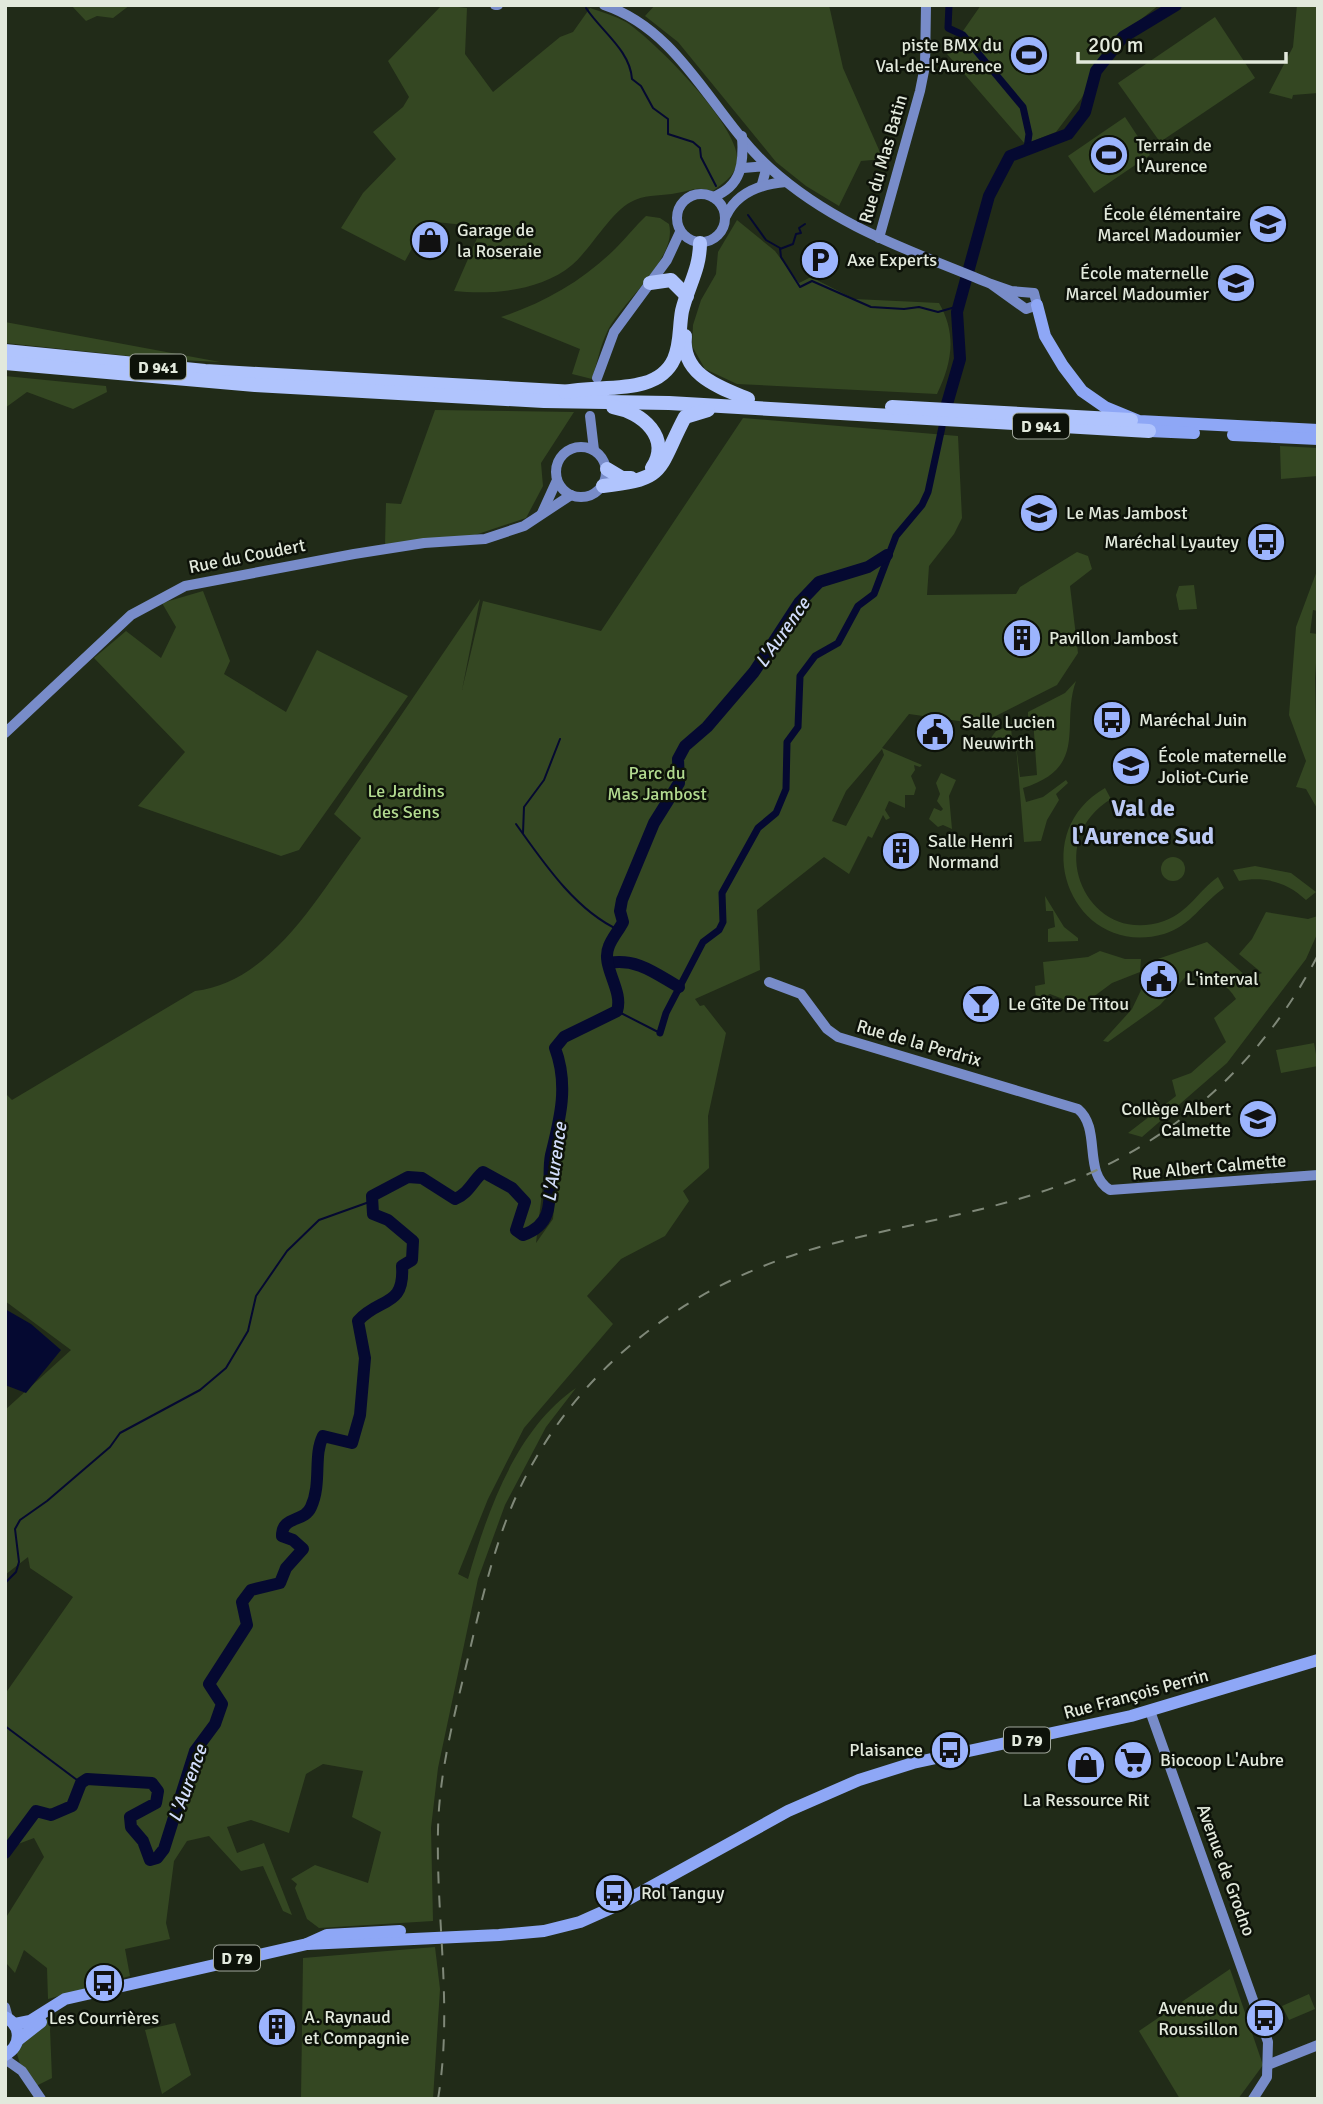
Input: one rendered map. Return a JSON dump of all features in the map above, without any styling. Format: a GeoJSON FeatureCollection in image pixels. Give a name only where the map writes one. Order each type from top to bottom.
{"type":"FeatureCollection","features":[{"type":"Feature","properties":{"kind":"highway"},"geometry":{"type":"LineString","coordinates":[[565,392],[589,386],[632,387],[660,376],[673,361],[687,296],[699,268],[701,242]]}},
{"type":"Feature","properties":{"kind":"highway"},"geometry":{"type":"LineString","coordinates":[[701,242],[706,272],[692,302],[684,346],[701,377],[750,403]]}},
{"type":"Feature","properties":{"kind":"highway"},"geometry":{"type":"LineString","coordinates":[[650,283],[671,280],[687,296]]}},
{"type":"Feature","properties":{"kind":"highway","name":"D 941"},"geometry":{"type":"LineString","coordinates":[[5,351],[205,371],[1144,426]]}},
{"type":"Feature","properties":{"kind":"highway","name":"D 941"},"geometry":{"type":"LineString","coordinates":[[5,363],[255,385],[493,399],[750,403]]}},
{"type":"Feature","properties":{"kind":"highway"},"geometry":{"type":"LineString","coordinates":[[595,401],[625,409],[648,422],[656,434],[659,450],[649,471],[639,477],[622,478],[607,469]]}},
{"type":"Feature","properties":{"kind":"highway"},"geometry":{"type":"LineString","coordinates":[[603,485],[642,481],[654,473],[662,465],[690,414],[750,403]]}},
{"type":"Feature","properties":{"kind":"main road"},"geometry":{"type":"LineString","coordinates":[[1037,305],[1045,336],[1082,391],[1105,407],[1144,426]]}},
{"type":"Feature","properties":{"kind":"main road","name":"D 941"},"geometry":{"type":"LineString","coordinates":[[1144,426],[1318,430]]}},
{"type":"Feature","properties":{"kind":"main road","name":"D 941"},"geometry":{"type":"LineString","coordinates":[[1144,426],[1318,439]]}},
{"type":"Feature","properties":{"kind":"main road","name":"Rue François Perrin"},"geometry":{"type":"LineString","coordinates":[[93,1994],[307,1944],[439,1934],[544,1931],[580,1922],[618,1905],[788,1811],[859,1780],[913,1763],[1045,1737],[1150,1711],[1318,1660]]}},
{"type":"Feature","properties":{"kind":"main road","name":"D 79"},"geometry":{"type":"LineString","coordinates":[[8,2017],[30,2021],[65,1999],[93,1994]]}},
{"type":"Feature","properties":{"kind":"main road","name":"D 79"},"geometry":{"type":"LineString","coordinates":[[11,2050],[46,2019],[93,1994]]}},
{"type":"Feature","properties":{"kind":"main road"},"geometry":{"type":"LineString","coordinates":[[8,2017],[11,2050]]}},
{"type":"Feature","properties":{"kind":"street"},"geometry":{"type":"LineString","coordinates":[[604,5],[645,28],[671,50],[767,166],[826,212],[879,238],[991,284],[1035,294],[1037,305],[1029,310],[991,284]]}},
{"type":"Feature","properties":{"kind":"street","name":"Rue du Mas Batin"},"geometry":{"type":"LineString","coordinates":[[879,238],[920,91],[925,66],[926,5]]}},
{"type":"Feature","properties":{"kind":"street"},"geometry":{"type":"LineString","coordinates":[[713,197],[734,183],[743,168],[742,136]]}},
{"type":"Feature","properties":{"kind":"street"},"geometry":{"type":"LineString","coordinates":[[743,168],[767,166]]}},
{"type":"Feature","properties":{"kind":"street"},"geometry":{"type":"LineString","coordinates":[[762,184],[767,166]]}},
{"type":"Feature","properties":{"kind":"street"},"geometry":{"type":"LineString","coordinates":[[667,260],[722,231],[731,205],[762,184],[786,182]]}},
{"type":"Feature","properties":{"kind":"street"},"geometry":{"type":"LineString","coordinates":[[597,378],[614,332],[667,260],[680,232],[677,214],[684,201],[698,194],[713,197],[719,202],[726,216]]}},
{"type":"Feature","properties":{"kind":"street"},"geometry":{"type":"LineString","coordinates":[[680,232],[701,242]]}},
{"type":"Feature","properties":{"kind":"street"},"geometry":{"type":"LineString","coordinates":[[1021,304],[1025,292]]}},
{"type":"Feature","properties":{"kind":"street"},"geometry":{"type":"LineString","coordinates":[[541,513],[557,480],[559,459],[577,446],[590,416],[594,450]]}},
{"type":"Feature","properties":{"kind":"street"},"geometry":{"type":"LineString","coordinates":[[557,480],[571,495],[592,495],[603,485],[607,469],[605,461],[594,450],[577,446]]}},
{"type":"Feature","properties":{"kind":"street","name":"Rue du Coudert"},"geometry":{"type":"LineString","coordinates":[[5,733],[131,615],[185,586],[424,543],[485,539],[524,526],[571,495]]}},
{"type":"Feature","properties":{"kind":"street","name":"Rue de la Perdrix"},"geometry":{"type":"LineString","coordinates":[[769,982],[802,995],[827,1029],[838,1037],[1078,1109]]}},
{"type":"Feature","properties":{"kind":"street","name":"Rue Albert Calmette"},"geometry":{"type":"LineString","coordinates":[[1078,1109],[1085,1115],[1088,1124],[1098,1178],[1110,1190],[1318,1175]]}},
{"type":"Feature","properties":{"kind":"street","name":"Avenue de Grodno"},"geometry":{"type":"LineString","coordinates":[[1150,1711],[1268,2042],[1270,2064]]}},
{"type":"Feature","properties":{"kind":"street"},"geometry":{"type":"LineString","coordinates":[[1253,2099],[1265,2083],[1270,2064],[1318,2045]]}},
{"type":"Feature","properties":{"kind":"street"},"geometry":{"type":"LineString","coordinates":[[11,2050],[41,2099]]}},
{"type":"Feature","properties":{"kind":"green space"},"geometry":{"type":"Polygon","coordinates":[[[71,5],[130,5],[113,18],[97,16],[86,21],[71,5]]]}},
{"type":"Feature","properties":{"kind":"green space"},"geometry":{"type":"Polygon","coordinates":[[[442,5],[467,8],[465,54],[493,92],[560,37],[573,32],[590,8],[626,22],[656,47],[695,87],[727,130],[735,148],[737,163],[733,172],[713,191],[695,189],[635,200],[618,212],[580,258],[560,274],[546,281],[516,289],[454,291],[482,227],[427,221],[405,261],[341,228],[363,193],[396,159],[373,132],[403,107],[409,97],[388,61],[442,5]]]}},
{"type":"Feature","properties":{"kind":"green space"},"geometry":{"type":"Polygon","coordinates":[[[655,5],[829,5],[843,68],[883,159],[861,161],[839,206],[806,186],[776,162],[678,42],[645,16],[655,5]]]}},
{"type":"Feature","properties":{"kind":"green space"},"geometry":{"type":"Polygon","coordinates":[[[981,5],[1159,5],[1115,40],[1081,99],[1056,132],[1025,144],[947,54],[981,5]]]}},
{"type":"Feature","properties":{"kind":"green space"},"geometry":{"type":"Polygon","coordinates":[[[1297,5],[1318,5],[1318,93],[1293,95],[1292,99],[1269,93],[1293,47],[1297,5]]]}},
{"type":"Feature","properties":{"kind":"green space"},"geometry":{"type":"Polygon","coordinates":[[[1215,17],[1255,78],[1160,142],[1118,83],[1215,17]]]}},
{"type":"Feature","properties":{"kind":"green space","name":"Terrain de l'Aurence"},"geometry":{"type":"Polygon","coordinates":[[[1125,117],[1150,155],[1094,193],[1068,156],[1125,117]]]}},
{"type":"Feature","properties":{"kind":"green space"},"geometry":{"type":"Polygon","coordinates":[[[646,216],[660,218],[669,224],[670,237],[657,265],[607,332],[592,379],[572,374],[580,349],[501,317],[533,305],[577,280],[604,260],[646,216]]]}},
{"type":"Feature","properties":{"kind":"green space"},"geometry":{"type":"Polygon","coordinates":[[[737,220],[775,251],[799,283],[811,277],[854,299],[939,303],[948,326],[950,348],[946,371],[937,394],[737,384],[705,369],[692,346],[693,325],[701,300],[716,274],[718,252],[737,220]]]}},
{"type":"Feature","properties":{"kind":"green space"},"geometry":{"type":"Polygon","coordinates":[[[5,322],[220,362],[158,359],[5,343],[5,322]]]}},
{"type":"Feature","properties":{"kind":"green space"},"geometry":{"type":"Polygon","coordinates":[[[5,376],[106,386],[107,392],[73,409],[27,392],[5,408],[5,376]]]}},
{"type":"Feature","properties":{"kind":"green space"},"geometry":{"type":"Polygon","coordinates":[[[435,410],[574,412],[541,463],[543,486],[526,518],[469,537],[385,546],[386,503],[401,504],[435,410]]]}},
{"type":"Feature","properties":{"kind":"green space"},"geometry":{"type":"Polygon","coordinates":[[[743,418],[958,436],[962,518],[954,534],[929,566],[927,595],[1016,594],[1020,587],[1077,552],[1088,556],[1092,569],[1070,586],[1078,653],[1057,685],[980,724],[909,714],[882,748],[922,765],[914,765],[915,770],[911,776],[916,788],[914,795],[905,795],[905,808],[889,801],[885,810],[890,818],[886,820],[883,815],[872,838],[868,836],[849,874],[824,857],[757,910],[760,970],[695,999],[700,1006],[704,1005],[726,1033],[708,1116],[709,1168],[683,1191],[689,1201],[665,1236],[621,1259],[587,1296],[613,1324],[524,1428],[488,1499],[458,1574],[468,1579],[484,1527],[520,1449],[555,1405],[576,1388],[546,1427],[505,1505],[478,1579],[438,1768],[431,1828],[433,1921],[319,1928],[307,1919],[295,1888],[297,1884],[291,1879],[315,1865],[368,1883],[381,1832],[352,1817],[363,1771],[323,1764],[306,1774],[289,1833],[251,1820],[227,1827],[237,1853],[264,1843],[292,1915],[283,1911],[263,1866],[241,1871],[209,1836],[187,1841],[174,1861],[166,1923],[170,1939],[125,1949],[130,1976],[48,1999],[47,1968],[24,1950],[15,1973],[7,1964],[5,1919],[44,1857],[34,1838],[5,1849],[5,1694],[73,1597],[30,1568],[28,1557],[5,1575],[5,1410],[71,1350],[5,1301],[5,1093],[12,1100],[195,991],[223,984],[248,971],[291,932],[361,838],[334,814],[480,599],[462,690],[483,601],[601,631],[743,418]],[[882,749],[846,791],[832,821],[846,826],[884,755],[882,749]],[[544,1176],[536,1243],[553,1219],[556,1178],[544,1176]]]}},
{"type":"Feature","properties":{"kind":"green space"},"geometry":{"type":"Polygon","coordinates":[[[1280,446],[1318,448],[1318,476],[1281,479],[1280,446]]]}},
{"type":"Feature","properties":{"kind":"green space"},"geometry":{"type":"Polygon","coordinates":[[[1318,568],[1318,611],[1313,610],[1310,633],[1318,634],[1315,678],[1318,810],[1306,789],[1296,787],[1306,761],[1289,715],[1296,627],[1318,568]]]}},
{"type":"Feature","properties":{"kind":"green space"},"geometry":{"type":"Polygon","coordinates":[[[1194,585],[1197,609],[1179,610],[1176,595],[1179,586],[1194,585]]]}},
{"type":"Feature","properties":{"kind":"green space"},"geometry":{"type":"Polygon","coordinates":[[[203,591],[230,661],[224,674],[286,712],[317,650],[408,696],[299,850],[281,856],[138,806],[185,752],[94,658],[126,631],[161,658],[176,627],[162,603],[203,591]]]}},
{"type":"Feature","properties":{"kind":"green space"},"geometry":{"type":"Polygon","coordinates":[[[1076,681],[1065,757],[1057,769],[1044,779],[1023,788],[1026,802],[1043,797],[1066,780],[1068,783],[1056,794],[1059,800],[1047,820],[1041,841],[1024,842],[1016,745],[1020,777],[1037,775],[1033,719],[1028,718],[1028,712],[1065,693],[1076,681]]]}},
{"type":"Feature","properties":{"kind":"green space"},"geometry":{"type":"Polygon","coordinates":[[[1011,725],[1012,741],[987,743],[996,731],[1011,725]]]}},
{"type":"Feature","properties":{"kind":"green space"},"geometry":{"type":"Polygon","coordinates":[[[941,773],[956,780],[949,796],[952,829],[943,825],[938,827],[929,819],[934,808],[941,811],[943,809],[937,801],[940,794],[936,783],[941,773]]]}},
{"type":"Feature","properties":{"kind":"green space"},"geometry":{"type":"Polygon","coordinates":[[[1105,788],[1111,799],[1090,818],[1079,840],[1077,864],[1082,886],[1095,906],[1114,919],[1137,925],[1164,921],[1180,913],[1218,877],[1224,888],[1182,926],[1164,934],[1132,937],[1105,929],[1084,912],[1070,888],[1064,862],[1067,834],[1080,809],[1105,788]]]}},
{"type":"Feature","properties":{"kind":"green space"},"geometry":{"type":"Polygon","coordinates":[[[1173,857],[1182,860],[1185,869],[1182,878],[1173,881],[1164,878],[1161,869],[1164,860],[1173,857]]]}},
{"type":"Feature","properties":{"kind":"green space"},"geometry":{"type":"Polygon","coordinates":[[[1255,866],[1291,873],[1316,892],[1306,900],[1275,882],[1258,879],[1239,881],[1233,870],[1255,866]]]}},
{"type":"Feature","properties":{"kind":"green space"},"geometry":{"type":"Polygon","coordinates":[[[1045,896],[1064,927],[1078,938],[1078,941],[1048,942],[1048,929],[1055,927],[1053,911],[1046,911],[1045,896]]]}},
{"type":"Feature","properties":{"kind":"green space"},"geometry":{"type":"Polygon","coordinates":[[[1266,912],[1308,919],[1318,916],[1318,932],[1306,959],[1227,1063],[1142,1137],[1128,1133],[1176,1096],[1172,1080],[1191,1073],[1226,1042],[1214,1018],[1236,999],[1224,985],[1200,969],[1190,972],[1160,1005],[1108,1042],[1103,1041],[1132,1009],[1142,988],[1149,984],[1165,988],[1173,970],[1162,967],[1160,972],[1150,968],[1152,961],[1207,942],[1246,976],[1238,979],[1241,983],[1262,973],[1239,954],[1252,939],[1266,912]]]}},
{"type":"Feature","properties":{"kind":"green space"},"geometry":{"type":"Polygon","coordinates":[[[1100,951],[1125,959],[1141,959],[1140,972],[1112,983],[1081,1006],[1050,994],[1036,1001],[1035,986],[1045,984],[1043,962],[1088,957],[1100,951]]]}},
{"type":"Feature","properties":{"kind":"green space"},"geometry":{"type":"Polygon","coordinates":[[[1314,1043],[1318,1066],[1281,1073],[1276,1050],[1314,1043]]]}},
{"type":"Feature","properties":{"kind":"green space"},"geometry":{"type":"Polygon","coordinates":[[[435,1947],[440,1989],[433,2099],[301,2099],[303,1958],[435,1947]]]}},
{"type":"Feature","properties":{"kind":"green space"},"geometry":{"type":"Polygon","coordinates":[[[1230,1969],[1263,2065],[1238,2099],[1180,2099],[1139,2031],[1230,1969]]]}},
{"type":"Feature","properties":{"kind":"green space"},"geometry":{"type":"Polygon","coordinates":[[[1309,1994],[1315,2009],[1289,2020],[1282,2006],[1309,1994]]]}},
{"type":"Feature","properties":{"kind":"green space"},"geometry":{"type":"Polygon","coordinates":[[[53,2014],[50,2029],[52,2078],[34,2087],[22,2071],[15,2047],[53,2014]]]}},
{"type":"Feature","properties":{"kind":"green space"},"geometry":{"type":"Polygon","coordinates":[[[175,2023],[191,2075],[162,2094],[145,2030],[175,2023]]]}},
{"type":"Feature","properties":{"kind":"water"},"geometry":{"type":"Polygon","coordinates":[[[5,1309],[31,1324],[61,1350],[26,1393],[5,1385],[5,1309]]]}},
{"type":"Feature","properties":{"kind":"waterway","name":"L'Aurence"},"geometry":{"type":"LineString","coordinates":[[949,5],[948,28],[963,35],[1023,107],[1029,134],[1027,148]]}},
{"type":"Feature","properties":{"kind":"waterway","name":"L'Aurence"},"geometry":{"type":"LineString","coordinates":[[947,404],[960,359],[957,312],[989,196],[1010,156],[1068,134],[1085,112],[1096,71],[1123,37],[1176,5]]}},
{"type":"Feature","properties":{"kind":"waterway"},"geometry":{"type":"LineString","coordinates":[[586,8],[621,50],[632,79],[641,86],[653,108],[668,119],[668,134],[693,142],[700,148],[701,157],[716,186]]}},
{"type":"Feature","properties":{"kind":"waterway"},"geometry":{"type":"LineString","coordinates":[[748,215],[766,240],[780,248],[781,257],[800,287],[812,281],[871,307],[919,307],[938,312],[959,306]]}},
{"type":"Feature","properties":{"kind":"waterway"},"geometry":{"type":"LineString","coordinates":[[780,249],[793,244],[796,234],[801,233],[799,228],[805,224]]}},
{"type":"Feature","properties":{"kind":"waterway","name":"L'Aurence"},"geometry":{"type":"LineString","coordinates":[[660,1033],[666,1013],[703,942],[719,930],[723,922],[722,893],[758,828],[776,813],[786,789],[787,742],[798,727],[800,676],[815,656],[838,643],[858,606],[874,594],[896,536],[922,505],[928,492],[942,427]]}},
{"type":"Feature","properties":{"kind":"waterway","name":"L'Aurence"},"geometry":{"type":"LineString","coordinates":[[5,1853],[36,1811],[51,1815],[72,1806],[81,1783],[87,1779],[152,1783],[158,1791],[156,1803],[130,1817],[131,1827],[143,1841],[150,1860],[157,1858],[164,1849],[195,1751],[215,1724],[222,1704],[209,1684],[247,1625],[242,1602],[251,1590],[280,1583],[286,1568],[303,1549],[293,1540],[282,1536],[283,1529],[311,1507],[316,1489],[318,1452],[323,1436],[352,1443],[360,1415],[365,1358],[358,1321],[366,1313],[395,1296],[402,1279],[402,1266],[412,1260],[413,1241],[388,1220],[373,1214],[372,1196],[408,1177],[422,1178],[455,1199],[483,1172],[512,1188],[525,1202],[516,1230],[523,1235],[543,1221],[549,1201],[551,1155],[562,1102],[562,1075],[555,1048],[564,1037],[617,1011],[617,995],[607,954],[610,943],[623,922],[620,911],[622,900],[654,823],[679,783],[678,759],[685,746],[707,727],[754,672],[799,603],[819,582],[868,567],[887,555]]}},
{"type":"Feature","properties":{"kind":"waterway"},"geometry":{"type":"LineString","coordinates":[[523,833],[524,807],[544,780],[560,739]]}},
{"type":"Feature","properties":{"kind":"waterway"},"geometry":{"type":"LineString","coordinates":[[516,824],[549,869],[575,898],[603,922],[619,930]]}},
{"type":"Feature","properties":{"kind":"waterway","name":"L'Aurence"},"geometry":{"type":"LineString","coordinates":[[609,963],[637,965],[679,987]]}},
{"type":"Feature","properties":{"kind":"waterway","name":"L'Aurence"},"geometry":{"type":"LineString","coordinates":[[617,1011],[660,1033]]}},
{"type":"Feature","properties":{"kind":"waterway"},"geometry":{"type":"LineString","coordinates":[[5,1583],[16,1572],[19,1562],[15,1529],[20,1520],[47,1501],[110,1447],[120,1433],[200,1390],[226,1368],[248,1331],[256,1296],[287,1251],[319,1220],[372,1201]]}},
{"type":"Feature","properties":{"kind":"waterway"},"geometry":{"type":"LineString","coordinates":[[5,1726],[81,1783]]}},
{"type":"Feature","properties":{"kind":"railway"},"geometry":{"type":"LineString","coordinates":[[438,2099],[444,2032],[438,1830],[448,1745],[502,1531],[533,1463],[562,1418],[597,1377],[635,1341],[678,1310],[725,1283],[775,1262],[827,1245],[986,1208],[1049,1189],[1117,1160],[1153,1139],[1187,1115],[1247,1058],[1297,992],[1318,955]]}},
{"type":"Feature","properties":{"kind":"place","name":"piste BMX du Val-de-l'Aurence"},"geometry":{"type":"Point","coordinates":[1029,55]}},
{"type":"Feature","properties":{"kind":"place","name":"Terrain de l'Aurence"},"geometry":{"type":"Point","coordinates":[1109,155]}},
{"type":"Feature","properties":{"kind":"place","name":"École élémentaire Marcel Madoumier"},"geometry":{"type":"Point","coordinates":[1268,224]}},
{"type":"Feature","properties":{"kind":"place","name":"Garage de la Roseraie"},"geometry":{"type":"Point","coordinates":[430,240]}},
{"type":"Feature","properties":{"kind":"place","name":"Axe Experts"},"geometry":{"type":"Point","coordinates":[820,260]}},
{"type":"Feature","properties":{"kind":"place","name":"École maternelle Marcel Madoumier"},"geometry":{"type":"Point","coordinates":[1236,283]}},
{"type":"Feature","properties":{"kind":"place","name":"Le Mas Jambost"},"geometry":{"type":"Point","coordinates":[1039,513]}},
{"type":"Feature","properties":{"kind":"place","name":"Maréchal Lyautey"},"geometry":{"type":"Point","coordinates":[1266,542]}},
{"type":"Feature","properties":{"kind":"place","name":"Pavillon Jambost"},"geometry":{"type":"Point","coordinates":[1022,638]}},
{"type":"Feature","properties":{"kind":"place","name":"Maréchal Juin"},"geometry":{"type":"Point","coordinates":[1112,720]}},
{"type":"Feature","properties":{"kind":"place","name":"Salle Lucien Neuwirth"},"geometry":{"type":"Point","coordinates":[935,732]}},
{"type":"Feature","properties":{"kind":"place","name":"École maternelle Joliot-Curie"},"geometry":{"type":"Point","coordinates":[1131,766]}},
{"type":"Feature","properties":{"kind":"place","name":"Salle Henri Normand"},"geometry":{"type":"Point","coordinates":[901,851]}},
{"type":"Feature","properties":{"kind":"place","name":"L'interval"},"geometry":{"type":"Point","coordinates":[1159,979]}},
{"type":"Feature","properties":{"kind":"place","name":"Le Gîte De Titou"},"geometry":{"type":"Point","coordinates":[981,1004]}},
{"type":"Feature","properties":{"kind":"place","name":"Collège Albert Calmette"},"geometry":{"type":"Point","coordinates":[1258,1119]}},
{"type":"Feature","properties":{"kind":"place","name":"Plaisance"},"geometry":{"type":"Point","coordinates":[950,1750]}},
{"type":"Feature","properties":{"kind":"place","name":"Biocoop L'Aubre"},"geometry":{"type":"Point","coordinates":[1133,1760]}},
{"type":"Feature","properties":{"kind":"place","name":"La Ressource Rit"},"geometry":{"type":"Point","coordinates":[1086,1765]}},
{"type":"Feature","properties":{"kind":"place","name":"Rol Tanguy"},"geometry":{"type":"Point","coordinates":[614,1893]}},
{"type":"Feature","properties":{"kind":"place","name":"Les Courrières"},"geometry":{"type":"Point","coordinates":[104,1983]}},
{"type":"Feature","properties":{"kind":"place","name":"Avenue du Roussillon"},"geometry":{"type":"Point","coordinates":[1265,2018]}},
{"type":"Feature","properties":{"kind":"place","name":"A. Raynaud et Compagnie"},"geometry":{"type":"Point","coordinates":[277,2027]}},
{"type":"Feature","properties":{"kind":"district","name":"Val de l'Aurence Sud"},"geometry":{"type":"Point","coordinates":[1143,822]}},
{"type":"Feature","properties":{"kind":"park label","name":"Parc du Mas Jambost"},"geometry":{"type":"Point","coordinates":[657,783]}},
{"type":"Feature","properties":{"kind":"park label","name":"Le Jardins des Sens"},"geometry":{"type":"Point","coordinates":[406,801]}}]}
